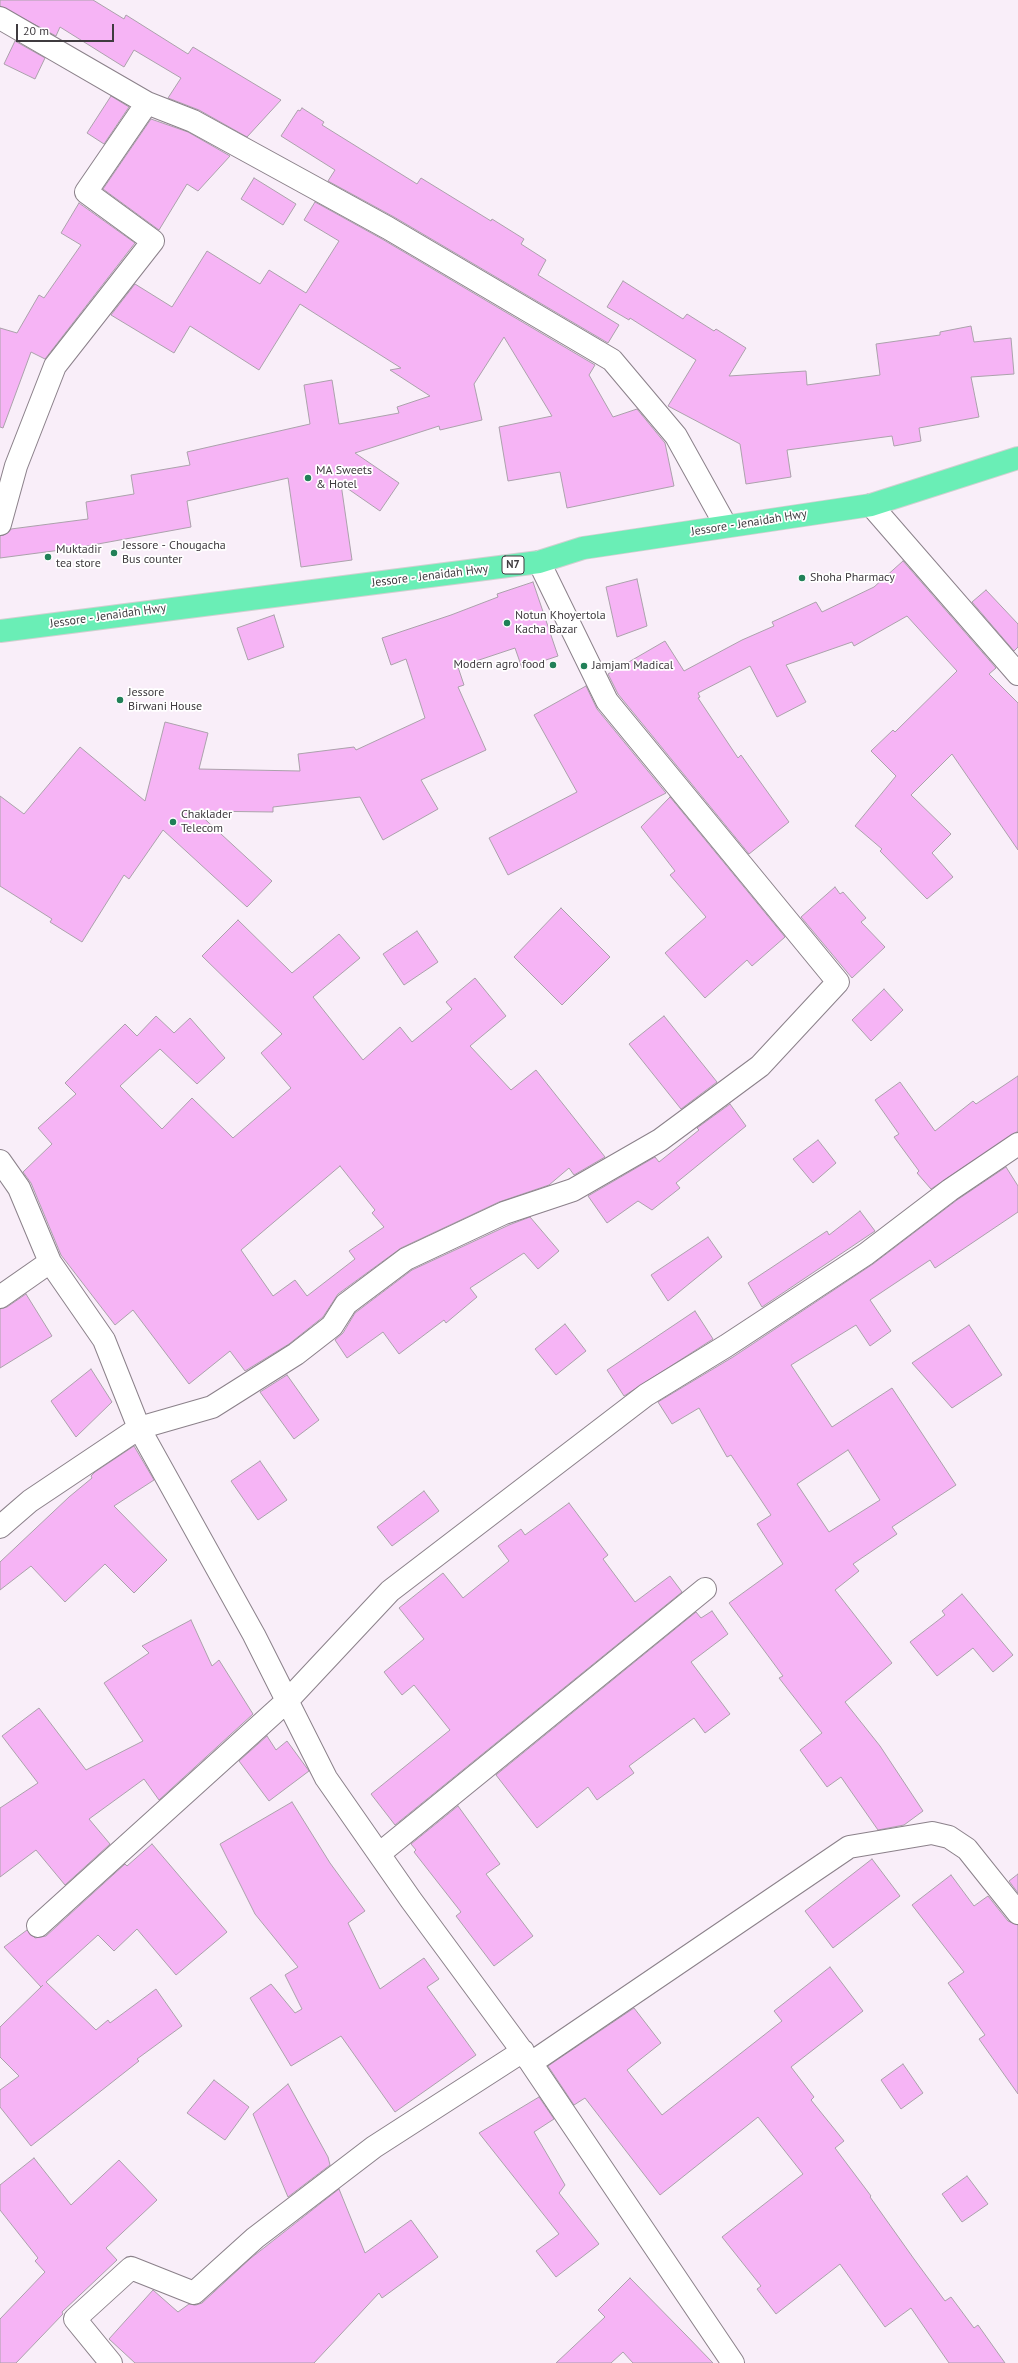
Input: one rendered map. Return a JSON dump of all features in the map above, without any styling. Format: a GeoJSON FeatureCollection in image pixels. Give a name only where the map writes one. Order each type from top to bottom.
{"type":"FeatureCollection","features":[{"type":"Feature","properties":{"kind":"highway","name":"Jessore - Jenaidah Hwy"},"geometry":{"type":"LineString","coordinates":[[0,631],[539,562],[583,548],[871,505],[1018,458]]}},
{"type":"Feature","properties":{"kind":"street"},"geometry":{"type":"LineString","coordinates":[[0,18],[147,103],[193,121],[374,220],[612,360],[676,436],[726,526]]}},
{"type":"Feature","properties":{"kind":"street"},"geometry":{"type":"LineString","coordinates":[[0,524],[16,466],[55,366],[153,241],[86,192],[147,103]]}},
{"type":"Feature","properties":{"kind":"street"},"geometry":{"type":"LineString","coordinates":[[871,505],[1018,674]]}},
{"type":"Feature","properties":{"kind":"street"},"geometry":{"type":"LineString","coordinates":[[0,1527],[30,1501],[139,1428],[212,1407],[302,1350],[332,1326],[346,1304],[406,1259],[504,1213],[573,1190],[660,1140],[760,1066],[838,982],[607,701],[539,562]]}},
{"type":"Feature","properties":{"kind":"street"},"geometry":{"type":"LineString","coordinates":[[38,1926],[287,1701],[390,1591],[646,1395],[726,1346],[866,1254],[950,1190],[1018,1144]]}},
{"type":"Feature","properties":{"kind":"street"},"geometry":{"type":"LineString","coordinates":[[0,1161],[19,1188],[50,1262],[104,1340],[139,1428],[254,1635],[326,1778],[379,1854],[527,2057],[733,2363]]}},
{"type":"Feature","properties":{"kind":"street"},"geometry":{"type":"LineString","coordinates":[[0,1297],[50,1262]]}},
{"type":"Feature","properties":{"kind":"street"},"geometry":{"type":"LineString","coordinates":[[379,1854],[705,1589]]}},
{"type":"Feature","properties":{"kind":"street"},"geometry":{"type":"LineString","coordinates":[[110,2363],[75,2319],[131,2268],[194,2293],[255,2238],[374,2147],[527,2057],[849,1847],[932,1833],[949,1837],[967,1849],[1018,1913]]}},
{"type":"Feature","properties":{"kind":"building"},"geometry":{"type":"Polygon","coordinates":[[[0,0],[93,0],[124,19],[126,15],[188,54],[193,47],[281,100],[247,137],[199,110],[168,98],[181,78],[134,50],[124,67],[60,27],[56,36],[0,6],[0,0]]]}},
{"type":"Feature","properties":{"kind":"building"},"geometry":{"type":"Polygon","coordinates":[[[15,41],[45,58],[35,79],[4,64],[15,41]]]}},
{"type":"Feature","properties":{"kind":"building"},"geometry":{"type":"Polygon","coordinates":[[[111,96],[129,107],[104,144],[87,133],[111,96]]]}},
{"type":"Feature","properties":{"kind":"building"},"geometry":{"type":"Polygon","coordinates":[[[302,108],[324,122],[322,125],[417,184],[421,178],[491,221],[492,219],[524,239],[521,244],[546,260],[538,275],[619,325],[608,343],[394,217],[328,181],[335,170],[281,136],[298,110],[300,111],[302,108]]]}},
{"type":"Feature","properties":{"kind":"building"},"geometry":{"type":"Polygon","coordinates":[[[151,119],[188,132],[230,156],[198,191],[187,184],[159,230],[103,189],[151,119]]]}},
{"type":"Feature","properties":{"kind":"building"},"geometry":{"type":"Polygon","coordinates":[[[254,178],[296,204],[283,225],[241,199],[254,178]]]}},
{"type":"Feature","properties":{"kind":"building"},"geometry":{"type":"Polygon","coordinates":[[[315,202],[382,239],[595,365],[589,375],[613,417],[637,409],[665,443],[674,486],[567,508],[560,472],[508,481],[499,427],[552,416],[504,337],[474,384],[482,420],[440,430],[439,426],[355,453],[399,483],[380,511],[341,484],[352,560],[301,567],[288,478],[187,501],[191,527],[76,548],[0,558],[0,536],[8,533],[11,529],[88,519],[86,502],[134,494],[131,475],[190,465],[187,452],[310,424],[304,385],[332,380],[339,424],[399,413],[397,407],[430,396],[390,370],[401,368],[300,304],[259,370],[190,326],[174,353],[111,315],[135,284],[172,307],[207,251],[260,284],[269,270],[306,293],[339,241],[304,220],[315,202]]]}},
{"type":"Feature","properties":{"kind":"building"},"geometry":{"type":"Polygon","coordinates":[[[79,203],[135,243],[45,359],[31,352],[3,428],[0,427],[0,328],[17,333],[39,295],[44,298],[81,245],[61,233],[79,203]]]}},
{"type":"Feature","properties":{"kind":"building"},"geometry":{"type":"Polygon","coordinates":[[[623,281],[683,319],[687,314],[714,331],[716,329],[746,348],[729,376],[806,371],[807,385],[880,375],[876,344],[940,335],[940,332],[971,326],[974,342],[1011,338],[1014,374],[971,377],[979,417],[919,428],[921,441],[894,446],[892,436],[787,450],[791,477],[746,484],[740,444],[668,406],[696,360],[630,318],[629,320],[607,307],[623,281]]]}},
{"type":"Feature","properties":{"kind":"building"},"geometry":{"type":"Polygon","coordinates":[[[903,561],[996,668],[989,674],[1018,703],[1018,850],[952,754],[911,795],[951,834],[932,853],[953,877],[927,899],[880,851],[882,849],[855,826],[896,776],[871,751],[893,730],[895,732],[957,671],[907,616],[854,646],[852,642],[786,665],[806,702],[777,717],[750,666],[698,693],[700,697],[698,698],[738,758],[741,755],[789,822],[749,854],[618,694],[608,674],[665,641],[684,671],[742,640],[774,626],[772,622],[816,602],[822,612],[874,587],[903,561]]]}},
{"type":"Feature","properties":{"kind":"building"},"geometry":{"type":"Polygon","coordinates":[[[637,579],[647,626],[617,637],[606,587],[637,579]]]}},
{"type":"Feature","properties":{"kind":"building"},"geometry":{"type":"Polygon","coordinates":[[[533,582],[558,656],[522,668],[515,648],[458,667],[464,685],[458,687],[486,750],[421,780],[438,809],[383,840],[360,797],[273,807],[273,812],[196,811],[272,881],[247,907],[163,830],[129,879],[124,875],[82,942],[50,922],[52,919],[0,886],[0,796],[24,814],[80,747],[145,801],[165,722],[208,733],[199,769],[300,771],[298,754],[354,747],[356,750],[425,718],[406,659],[391,665],[382,638],[451,615],[498,597],[497,594],[533,582]]]}},
{"type":"Feature","properties":{"kind":"building"},"geometry":{"type":"Polygon","coordinates":[[[986,590],[1018,624],[1018,647],[1014,651],[972,602],[986,590]]]}},
{"type":"Feature","properties":{"kind":"building"},"geometry":{"type":"Polygon","coordinates":[[[274,615],[284,647],[248,660],[237,628],[274,615]]]}},
{"type":"Feature","properties":{"kind":"building"},"geometry":{"type":"Polygon","coordinates":[[[586,686],[597,709],[666,793],[508,875],[489,838],[577,792],[534,715],[586,686]]]}},
{"type":"Feature","properties":{"kind":"building"},"geometry":{"type":"Polygon","coordinates":[[[670,797],[785,937],[752,966],[747,960],[705,998],[665,953],[706,917],[670,875],[675,871],[641,827],[670,797]]]}},
{"type":"Feature","properties":{"kind":"building"},"geometry":{"type":"Polygon","coordinates":[[[835,887],[840,894],[843,892],[866,918],[861,922],[885,947],[852,978],[801,917],[835,887]]]}},
{"type":"Feature","properties":{"kind":"building"},"geometry":{"type":"Polygon","coordinates":[[[561,908],[610,957],[562,1005],[514,957],[561,908]]]}},
{"type":"Feature","properties":{"kind":"building"},"geometry":{"type":"Polygon","coordinates":[[[238,920],[292,973],[339,934],[360,958],[313,997],[363,1060],[400,1027],[412,1042],[452,1009],[446,1002],[475,978],[506,1016],[470,1046],[511,1090],[536,1070],[605,1157],[574,1175],[569,1168],[549,1185],[499,1202],[401,1248],[338,1294],[323,1317],[289,1344],[245,1371],[230,1351],[189,1384],[133,1310],[115,1325],[61,1255],[31,1183],[23,1172],[52,1144],[38,1128],[76,1094],[65,1083],[125,1024],[137,1036],[156,1016],[174,1033],[190,1018],[225,1058],[197,1084],[160,1049],[120,1086],[162,1129],[192,1098],[233,1138],[291,1088],[261,1053],[282,1034],[202,956],[238,920]],[[340,1166],[241,1250],[273,1296],[295,1280],[307,1296],[355,1259],[349,1251],[384,1227],[372,1213],[375,1210],[340,1166]]]}},
{"type":"Feature","properties":{"kind":"building"},"geometry":{"type":"Polygon","coordinates":[[[417,931],[438,962],[404,985],[383,954],[417,931]]]}},
{"type":"Feature","properties":{"kind":"building"},"geometry":{"type":"Polygon","coordinates":[[[884,989],[903,1010],[871,1041],[852,1020],[884,989]]]}},
{"type":"Feature","properties":{"kind":"building"},"geometry":{"type":"Polygon","coordinates":[[[664,1016],[717,1082],[681,1109],[629,1044],[664,1016]]]}},
{"type":"Feature","properties":{"kind":"building"},"geometry":{"type":"Polygon","coordinates":[[[1018,1076],[1018,1131],[931,1189],[917,1173],[919,1171],[894,1137],[899,1134],[875,1100],[900,1082],[935,1131],[973,1101],[976,1104],[1018,1076]]]}},
{"type":"Feature","properties":{"kind":"building"},"geometry":{"type":"Polygon","coordinates":[[[730,1104],[746,1126],[676,1183],[680,1188],[652,1210],[638,1201],[607,1223],[588,1196],[655,1157],[659,1162],[699,1130],[697,1128],[730,1104]]]}},
{"type":"Feature","properties":{"kind":"building"},"geometry":{"type":"Polygon","coordinates":[[[818,1140],[836,1163],[813,1183],[793,1159],[818,1140]]]}},
{"type":"Feature","properties":{"kind":"building"},"geometry":{"type":"Polygon","coordinates":[[[1006,1167],[1018,1186],[1018,1212],[935,1268],[930,1260],[870,1300],[891,1331],[870,1346],[856,1325],[791,1365],[832,1427],[892,1388],[956,1485],[892,1527],[897,1534],[853,1564],[859,1571],[835,1590],[892,1663],[845,1702],[880,1746],[923,1811],[904,1825],[878,1830],[841,1777],[827,1787],[800,1750],[822,1733],[779,1678],[783,1676],[729,1603],[783,1564],[757,1524],[771,1515],[731,1455],[727,1457],[699,1408],[672,1424],[658,1402],[733,1357],[873,1264],[957,1200],[1006,1167]],[[848,1450],[797,1484],[829,1532],[880,1500],[848,1450]]]}},
{"type":"Feature","properties":{"kind":"building"},"geometry":{"type":"Polygon","coordinates":[[[860,1211],[875,1231],[762,1307],[748,1283],[827,1231],[829,1235],[860,1211]]]}},
{"type":"Feature","properties":{"kind":"building"},"geometry":{"type":"Polygon","coordinates":[[[530,1217],[559,1251],[538,1269],[524,1253],[470,1288],[477,1297],[446,1323],[444,1320],[399,1354],[383,1332],[347,1358],[335,1340],[343,1333],[355,1313],[412,1270],[509,1225],[530,1217]]]}},
{"type":"Feature","properties":{"kind":"building"},"geometry":{"type":"Polygon","coordinates":[[[708,1237],[722,1257],[668,1301],[651,1275],[708,1237]]]}},
{"type":"Feature","properties":{"kind":"building"},"geometry":{"type":"Polygon","coordinates":[[[26,1294],[52,1336],[0,1368],[0,1309],[7,1307],[26,1294]]]}},
{"type":"Feature","properties":{"kind":"building"},"geometry":{"type":"Polygon","coordinates":[[[695,1311],[713,1339],[624,1396],[607,1370],[695,1311]]]}},
{"type":"Feature","properties":{"kind":"building"},"geometry":{"type":"Polygon","coordinates":[[[565,1324],[586,1351],[556,1375],[535,1349],[565,1324]]]}},
{"type":"Feature","properties":{"kind":"building"},"geometry":{"type":"Polygon","coordinates":[[[969,1325],[1002,1375],[952,1408],[912,1363],[969,1325]]]}},
{"type":"Feature","properties":{"kind":"building"},"geometry":{"type":"Polygon","coordinates":[[[91,1369],[112,1402],[76,1437],[51,1401],[91,1369]]]}},
{"type":"Feature","properties":{"kind":"building"},"geometry":{"type":"Polygon","coordinates":[[[287,1375],[319,1420],[294,1439],[260,1392],[287,1375]]]}},
{"type":"Feature","properties":{"kind":"building"},"geometry":{"type":"Polygon","coordinates":[[[134,1446],[154,1480],[114,1506],[167,1560],[134,1593],[105,1564],[65,1602],[31,1566],[0,1590],[0,1562],[69,1497],[92,1478],[91,1476],[95,1472],[134,1446]]]}},
{"type":"Feature","properties":{"kind":"building"},"geometry":{"type":"Polygon","coordinates":[[[260,1461],[287,1500],[258,1520],[231,1481],[260,1461]]]}},
{"type":"Feature","properties":{"kind":"building"},"geometry":{"type":"Polygon","coordinates":[[[424,1491],[439,1511],[392,1546],[377,1527],[424,1491]]]}},
{"type":"Feature","properties":{"kind":"building"},"geometry":{"type":"Polygon","coordinates":[[[569,1503],[608,1555],[603,1559],[635,1602],[670,1576],[682,1592],[395,1825],[371,1794],[450,1730],[414,1685],[402,1695],[384,1672],[424,1639],[399,1608],[443,1573],[463,1598],[509,1561],[498,1546],[521,1529],[525,1535],[569,1503]]]}},
{"type":"Feature","properties":{"kind":"building"},"geometry":{"type":"Polygon","coordinates":[[[962,1594],[1013,1655],[993,1672],[973,1648],[937,1676],[910,1642],[945,1615],[942,1611],[962,1594]]]}},
{"type":"Feature","properties":{"kind":"building"},"geometry":{"type":"Polygon","coordinates":[[[712,1611],[728,1634],[691,1662],[730,1714],[705,1733],[694,1718],[629,1766],[634,1773],[597,1800],[588,1787],[537,1828],[496,1775],[696,1612],[701,1618],[712,1611]]]}},
{"type":"Feature","properties":{"kind":"building"},"geometry":{"type":"Polygon","coordinates":[[[191,1620],[212,1666],[219,1660],[253,1714],[159,1800],[144,1779],[89,1819],[110,1844],[65,1885],[36,1850],[0,1877],[0,1808],[38,1783],[2,1736],[39,1708],[86,1770],[143,1741],[104,1683],[149,1653],[142,1646],[191,1620]]]}},
{"type":"Feature","properties":{"kind":"building"},"geometry":{"type":"Polygon","coordinates":[[[267,1736],[276,1750],[287,1741],[309,1771],[269,1801],[239,1761],[267,1736]]]}},
{"type":"Feature","properties":{"kind":"building"},"geometry":{"type":"Polygon","coordinates":[[[292,1802],[330,1863],[365,1911],[348,1923],[380,1989],[424,1958],[439,1979],[427,1987],[476,2055],[395,2112],[341,2036],[291,2066],[250,1998],[271,1984],[295,2013],[302,2009],[285,1975],[298,1967],[255,1914],[220,1844],[292,1802]]]}},
{"type":"Feature","properties":{"kind":"building"},"geometry":{"type":"Polygon","coordinates":[[[458,1806],[500,1864],[486,1874],[533,1936],[494,1966],[456,1916],[461,1912],[414,1852],[416,1850],[411,1844],[458,1806]]]}},
{"type":"Feature","properties":{"kind":"building"},"geometry":{"type":"Polygon","coordinates":[[[152,1844],[227,1932],[176,1975],[137,1929],[114,1951],[98,1935],[46,1982],[96,2030],[108,2020],[110,2023],[156,1989],[182,2026],[137,2059],[139,2061],[31,2146],[0,2107],[0,2090],[19,2076],[0,2057],[0,2027],[41,1987],[4,1947],[27,1930],[35,1938],[46,1936],[125,1864],[127,1866],[152,1844]]]}},
{"type":"Feature","properties":{"kind":"building"},"geometry":{"type":"Polygon","coordinates":[[[872,1859],[900,1896],[833,1948],[805,1911],[872,1859]]]}},
{"type":"Feature","properties":{"kind":"building"},"geometry":{"type":"Polygon","coordinates":[[[1018,1874],[1018,1893],[1009,1881],[1018,1874]]]}},
{"type":"Feature","properties":{"kind":"building"},"geometry":{"type":"Polygon","coordinates":[[[951,1875],[974,1906],[988,1896],[1008,1921],[1018,1925],[1018,2094],[979,2039],[985,2035],[948,1983],[964,1972],[912,1905],[951,1875]]]}},
{"type":"Feature","properties":{"kind":"building"},"geometry":{"type":"Polygon","coordinates":[[[830,1967],[863,2011],[791,2067],[814,2097],[811,2100],[844,2141],[835,2148],[871,2196],[870,2197],[914,2259],[945,2301],[951,2297],[974,2328],[978,2325],[1005,2363],[949,2363],[911,2308],[885,2327],[840,2264],[776,2314],[757,2289],[761,2286],[722,2237],[803,2174],[758,2117],[660,2195],[585,2098],[574,2105],[548,2066],[634,2008],[661,2043],[627,2070],[662,2115],[782,2021],[774,2011],[830,1967]]]}},
{"type":"Feature","properties":{"kind":"building"},"geometry":{"type":"Polygon","coordinates":[[[903,2064],[923,2093],[901,2109],[881,2080],[903,2064]]]}},
{"type":"Feature","properties":{"kind":"building"},"geometry":{"type":"Polygon","coordinates":[[[214,2080],[249,2107],[225,2140],[187,2113],[214,2080]]]}},
{"type":"Feature","properties":{"kind":"building"},"geometry":{"type":"Polygon","coordinates":[[[288,2084],[328,2157],[330,2165],[288,2197],[253,2114],[288,2084]]]}},
{"type":"Feature","properties":{"kind":"building"},"geometry":{"type":"Polygon","coordinates":[[[539,2097],[554,2119],[534,2132],[565,2185],[559,2193],[599,2244],[556,2277],[536,2251],[559,2234],[479,2133],[539,2097]]]}},
{"type":"Feature","properties":{"kind":"building"},"geometry":{"type":"Polygon","coordinates":[[[34,2158],[71,2205],[119,2160],[157,2200],[106,2248],[117,2260],[62,2312],[63,2314],[16,2363],[0,2363],[0,2319],[45,2272],[35,2261],[38,2258],[0,2210],[0,2185],[34,2158]]]}},
{"type":"Feature","properties":{"kind":"building"},"geometry":{"type":"Polygon","coordinates":[[[967,2176],[988,2204],[962,2222],[942,2194],[967,2176]]]}},
{"type":"Feature","properties":{"kind":"building"},"geometry":{"type":"Polygon","coordinates":[[[339,2189],[365,2253],[411,2220],[438,2257],[382,2298],[379,2293],[314,2363],[135,2363],[109,2339],[153,2290],[178,2312],[189,2304],[196,2305],[202,2303],[251,2258],[339,2189]]]}},
{"type":"Feature","properties":{"kind":"building"},"geometry":{"type":"Polygon","coordinates":[[[630,2278],[713,2363],[633,2363],[623,2352],[611,2363],[556,2363],[605,2317],[598,2310],[630,2278]]]}},
{"type":"Feature","properties":{"kind":"place","name":"MA Sweets & Hotel"},"geometry":{"type":"Point","coordinates":[308,478]}},
{"type":"Feature","properties":{"kind":"place","name":"Jessore - Chougacha Bus counter"},"geometry":{"type":"Point","coordinates":[114,553]}},
{"type":"Feature","properties":{"kind":"place","name":"Muktadir tea store"},"geometry":{"type":"Point","coordinates":[48,557]}},
{"type":"Feature","properties":{"kind":"place","name":"Shoha Pharmacy"},"geometry":{"type":"Point","coordinates":[802,578]}},
{"type":"Feature","properties":{"kind":"place","name":"Notun Khoyertola Kacha Bazar"},"geometry":{"type":"Point","coordinates":[507,623]}},
{"type":"Feature","properties":{"kind":"place","name":"Modern agro food"},"geometry":{"type":"Point","coordinates":[553,665]}},
{"type":"Feature","properties":{"kind":"place","name":"Jamjam Madical"},"geometry":{"type":"Point","coordinates":[584,666]}},
{"type":"Feature","properties":{"kind":"place","name":"Jessore Birwani House"},"geometry":{"type":"Point","coordinates":[120,700]}},
{"type":"Feature","properties":{"kind":"place","name":"Chaklader Telecom"},"geometry":{"type":"Point","coordinates":[173,822]}}]}
